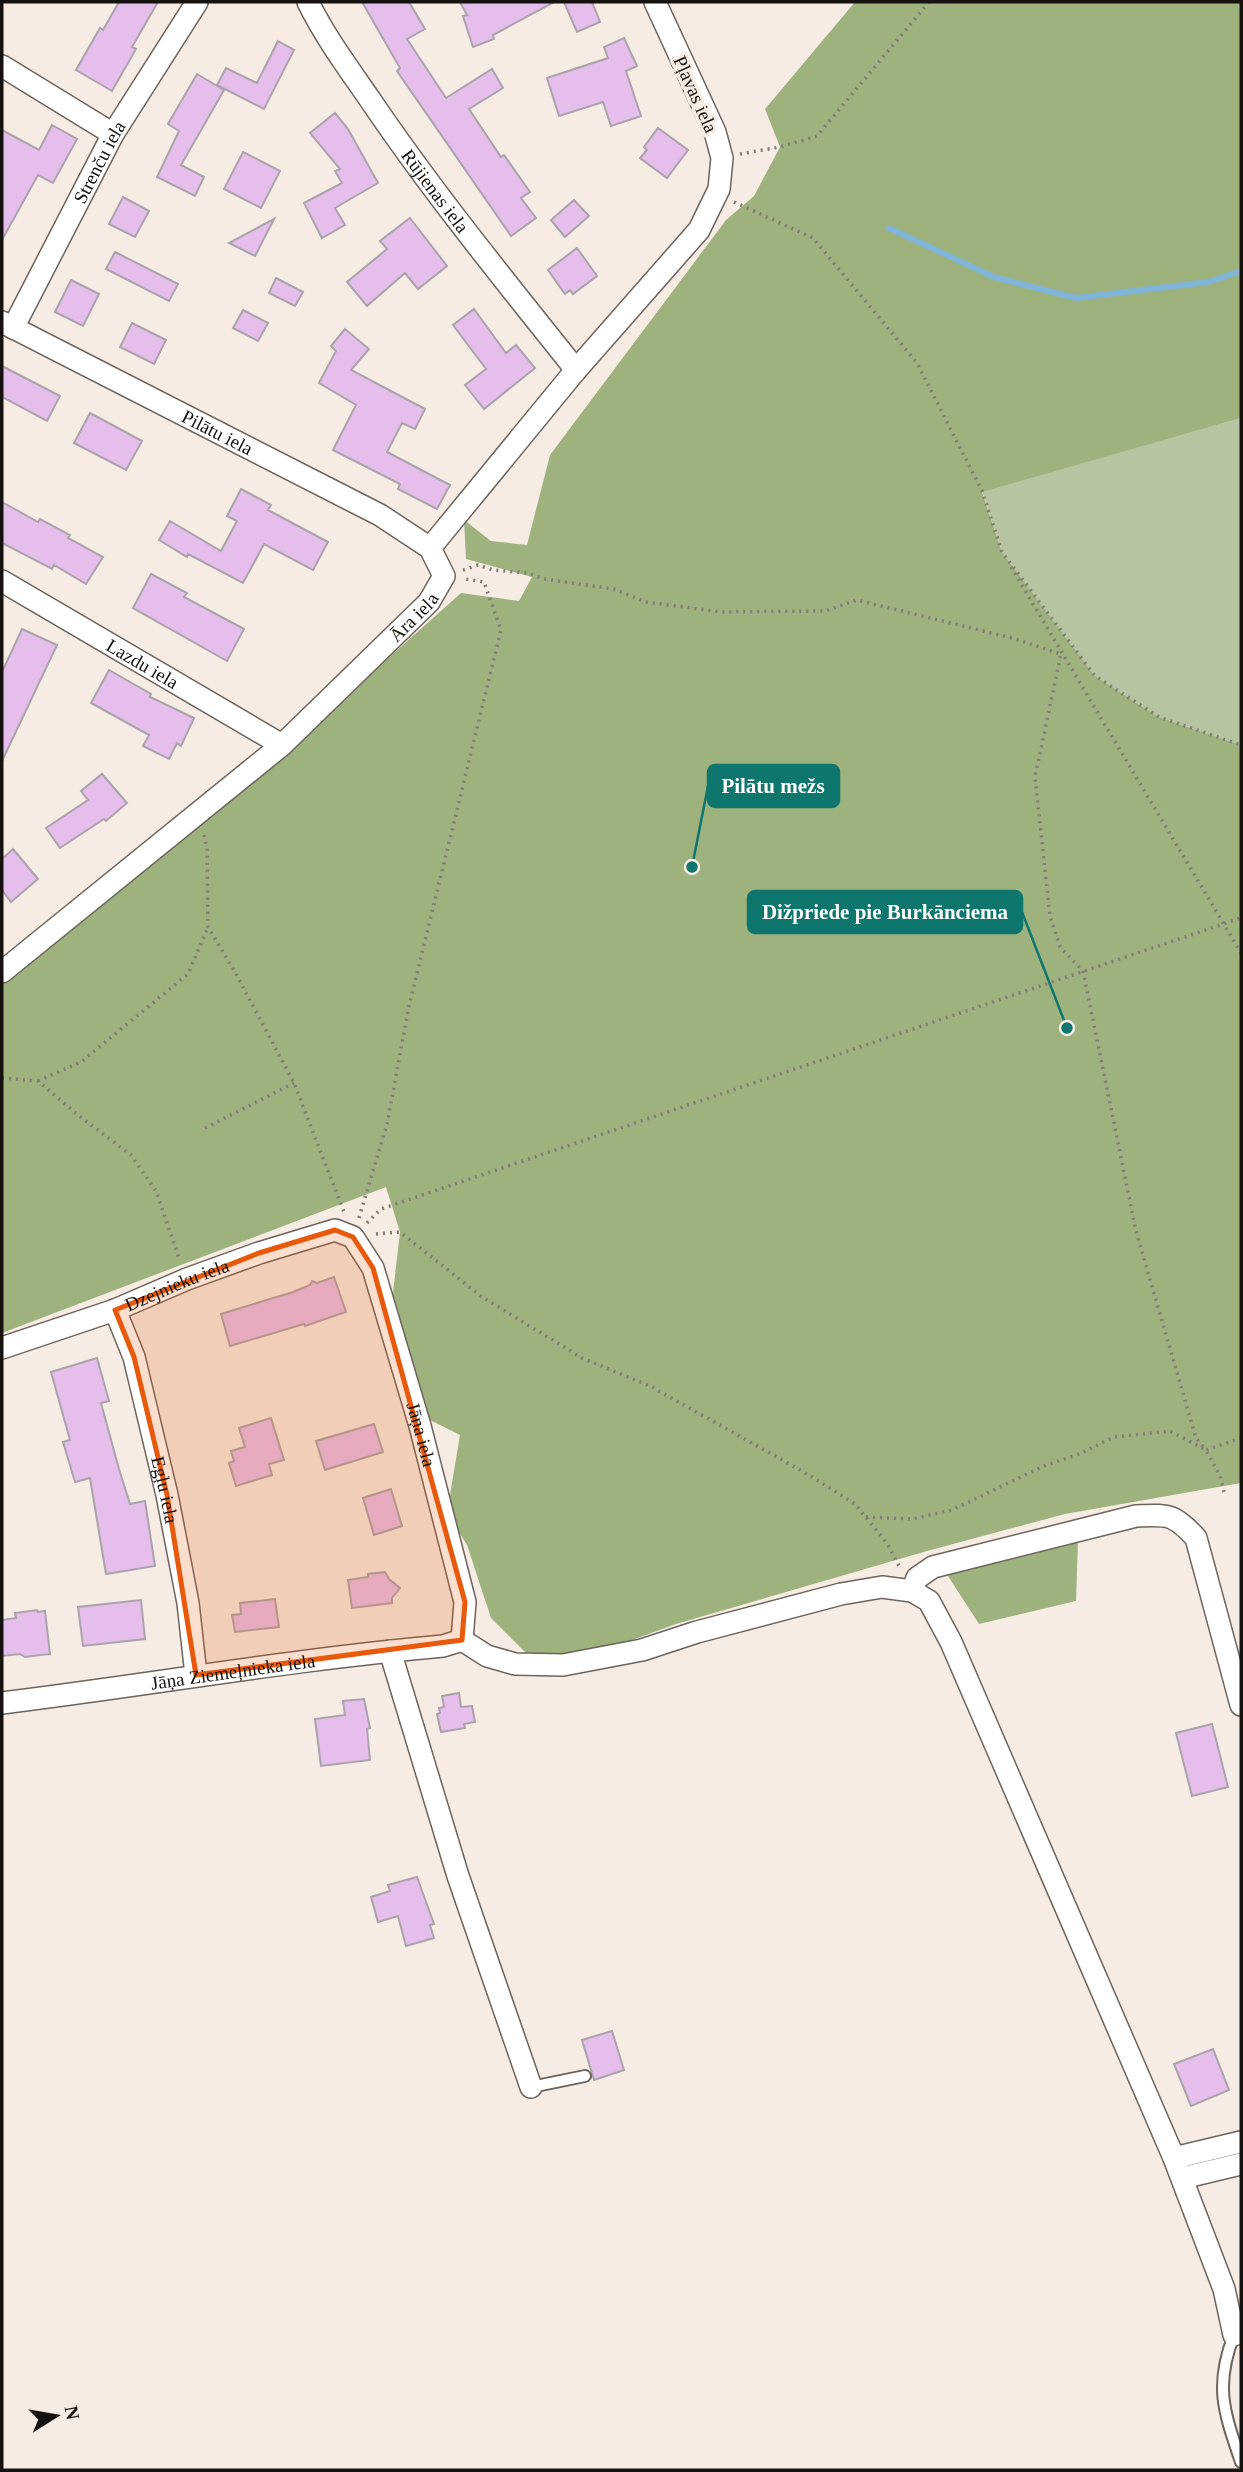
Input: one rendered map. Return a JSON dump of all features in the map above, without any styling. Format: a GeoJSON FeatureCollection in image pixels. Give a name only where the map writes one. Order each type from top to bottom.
{"type":"FeatureCollection","features":[{"type":"Feature","properties":{"kind":"street","name":"Strenču iela"},"geometry":{"type":"LineString","coordinates":[[7,325],[113,134],[197,2]]}},
{"type":"Feature","properties":{"kind":"street","name":"Rūjienas iela"},"geometry":{"type":"LineString","coordinates":[[308,2],[319,24],[397,139],[576,370]]}},
{"type":"Feature","properties":{"kind":"street","name":"Pļavas iela"},"geometry":{"type":"LineString","coordinates":[[655,2],[715,132],[722,158],[717,191]]}},
{"type":"Feature","properties":{"kind":"street"},"geometry":{"type":"LineString","coordinates":[[2,66],[113,134]]}},
{"type":"Feature","properties":{"kind":"street"},"geometry":{"type":"LineString","coordinates":[[430,548],[576,370],[699,230],[717,191]]}},
{"type":"Feature","properties":{"kind":"street","name":"Pilātu iela"},"geometry":{"type":"LineString","coordinates":[[7,325],[380,515],[430,548]]}},
{"type":"Feature","properties":{"kind":"street","name":"Āra iela"},"geometry":{"type":"LineString","coordinates":[[2,972],[282,744],[429,602],[444,576],[430,548]]}},
{"type":"Feature","properties":{"kind":"street","name":"Lazdu iela"},"geometry":{"type":"LineString","coordinates":[[3,585],[282,744]]}},
{"type":"Feature","properties":{"kind":"street","name":"Dzejnieku iela"},"geometry":{"type":"LineString","coordinates":[[2,1348],[115,1310],[187,1279],[259,1253],[335,1230],[353,1237]]}},
{"type":"Feature","properties":{"kind":"street","name":"Jāņa iela"},"geometry":{"type":"LineString","coordinates":[[353,1237],[373,1268],[420,1426],[465,1602],[462,1640]]}},
{"type":"Feature","properties":{"kind":"street","name":"Egļu iela"},"geometry":{"type":"LineString","coordinates":[[115,1310],[134,1357],[167,1495],[188,1603],[196,1675]]}},
{"type":"Feature","properties":{"kind":"street"},"geometry":{"type":"LineString","coordinates":[[912,1591],[917,1578],[933,1567],[1136,1516],[1158,1515],[1179,1519],[1196,1538],[1241,1705]]}},
{"type":"Feature","properties":{"kind":"street"},"geometry":{"type":"LineString","coordinates":[[462,1640],[487,1656],[515,1664],[563,1665],[642,1650],[696,1632],[841,1594],[882,1587],[912,1591],[929,1601],[951,1642],[1174,2158],[1224,2289],[1234,2334]]}},
{"type":"Feature","properties":{"kind":"street","name":"Jāņa Ziemeļnieka iela"},"geometry":{"type":"LineString","coordinates":[[2,1703],[196,1675],[443,1646],[462,1640]]}},
{"type":"Feature","properties":{"kind":"street"},"geometry":{"type":"LineString","coordinates":[[390,1651],[458,1876],[531,2087]]}},
{"type":"Feature","properties":{"kind":"street"},"geometry":{"type":"LineString","coordinates":[[1174,2158],[1241,2142]]}},
{"type":"Feature","properties":{"kind":"street"},"geometry":{"type":"LineString","coordinates":[[1182,2178],[1241,2164]]}},
{"type":"Feature","properties":{"kind":"lane"},"geometry":{"type":"LineString","coordinates":[[531,2087],[585,2076]]}},
{"type":"Feature","properties":{"kind":"lane"},"geometry":{"type":"LineString","coordinates":[[1234,2334],[1225,2359],[1222,2387],[1227,2419],[1241,2462]]}},
{"type":"Feature","properties":{"kind":"path"},"geometry":{"type":"LineString","coordinates":[[722,158],[780,147],[817,136],[929,2]]}},
{"type":"Feature","properties":{"kind":"path"},"geometry":{"type":"LineString","coordinates":[[717,191],[813,238],[917,363],[982,491],[1002,552],[1241,953]]}},
{"type":"Feature","properties":{"kind":"path"},"geometry":{"type":"LineString","coordinates":[[1002,552],[1095,676],[1159,717],[1241,745]]}},
{"type":"Feature","properties":{"kind":"path"},"geometry":{"type":"LineString","coordinates":[[444,576],[478,565],[493,570],[528,573],[544,579],[614,589],[646,602],[722,612],[825,611],[857,600],[1012,638],[1061,654]]}},
{"type":"Feature","properties":{"kind":"path"},"geometry":{"type":"LineString","coordinates":[[353,1237],[387,1124],[410,1006],[501,630],[484,582],[444,576]]}},
{"type":"Feature","properties":{"kind":"path"},"geometry":{"type":"LineString","coordinates":[[1061,654],[1035,777],[1050,916],[1060,947],[1083,971],[1136,1231],[1196,1438],[1220,1476],[1225,1496]]}},
{"type":"Feature","properties":{"kind":"path"},"geometry":{"type":"LineString","coordinates":[[2,1079],[38,1080],[81,1062],[188,974],[208,927],[207,850],[201,810]]}},
{"type":"Feature","properties":{"kind":"path"},"geometry":{"type":"LineString","coordinates":[[353,1237],[381,1209],[1241,918]]}},
{"type":"Feature","properties":{"kind":"path"},"geometry":{"type":"LineString","coordinates":[[208,927],[294,1083],[353,1237]]}},
{"type":"Feature","properties":{"kind":"path"},"geometry":{"type":"LineString","coordinates":[[38,1080],[78,1115],[131,1155],[156,1191],[187,1279]]}},
{"type":"Feature","properties":{"kind":"path"},"geometry":{"type":"LineString","coordinates":[[205,1128],[294,1083]]}},
{"type":"Feature","properties":{"kind":"path"},"geometry":{"type":"LineString","coordinates":[[353,1237],[400,1232],[482,1297],[582,1358],[650,1386],[750,1441],[855,1504],[887,1543],[912,1591]]}},
{"type":"Feature","properties":{"kind":"path"},"geometry":{"type":"LineString","coordinates":[[866,1517],[912,1519],[953,1510],[1044,1466],[1079,1454],[1114,1437],[1170,1431],[1206,1450],[1241,1438]]}},
{"type":"Feature","properties":{"kind":"highlighted area"},"geometry":{"type":"Polygon","coordinates":[[[335,1230],[353,1237],[373,1268],[465,1602],[462,1640],[196,1675],[167,1495],[134,1357],[115,1310],[259,1253],[335,1230]]]}},
{"type":"Feature","properties":{"kind":"green space"},"geometry":{"type":"Polygon","coordinates":[[[855,2],[1241,2],[1241,418],[982,492],[1002,552],[1095,676],[1159,717],[1241,745],[1241,1483],[1065,1514],[676,1624],[608,1649],[533,1660],[491,1618],[467,1545],[447,1513],[460,1435],[422,1416],[390,1319],[400,1232],[386,1187],[2,1333],[2,983],[283,752],[461,593],[519,601],[532,577],[466,559],[464,520],[491,541],[527,545],[550,455],[726,220],[754,196],[780,147],[765,109],[855,2]]]}},
{"type":"Feature","properties":{"kind":"green space"},"geometry":{"type":"Polygon","coordinates":[[[1241,418],[1241,745],[1159,717],[1095,676],[1002,552],[982,491],[1241,418]]]}},
{"type":"Feature","properties":{"kind":"green space"},"geometry":{"type":"Polygon","coordinates":[[[1078,1541],[1076,1601],[979,1624],[946,1573],[1078,1541]]]}},
{"type":"Feature","properties":{"kind":"building"},"geometry":{"type":"Polygon","coordinates":[[[119,2],[158,2],[132,47],[136,49],[112,91],[76,70],[100,28],[103,30],[119,2]]]}},
{"type":"Feature","properties":{"kind":"building"},"geometry":{"type":"Polygon","coordinates":[[[362,2],[409,2],[425,29],[407,39],[446,98],[492,69],[503,88],[469,109],[501,157],[504,155],[530,192],[521,198],[536,218],[511,236],[397,71],[400,68],[362,2]]]}},
{"type":"Feature","properties":{"kind":"building"},"geometry":{"type":"Polygon","coordinates":[[[460,2],[554,2],[493,35],[494,39],[473,47],[463,16],[467,15],[460,2]]]}},
{"type":"Feature","properties":{"kind":"building"},"geometry":{"type":"Polygon","coordinates":[[[564,2],[592,2],[600,22],[577,32],[564,2]]]}},
{"type":"Feature","properties":{"kind":"building"},"geometry":{"type":"Polygon","coordinates":[[[624,38],[637,66],[626,71],[641,116],[611,126],[603,102],[559,116],[547,78],[608,58],[604,47],[624,38]]]}},
{"type":"Feature","properties":{"kind":"building"},"geometry":{"type":"Polygon","coordinates":[[[278,41],[294,50],[264,109],[217,85],[226,68],[257,83],[278,41]]]}},
{"type":"Feature","properties":{"kind":"building"},"geometry":{"type":"Polygon","coordinates":[[[197,74],[224,90],[181,165],[204,177],[195,196],[157,177],[179,131],[168,124],[197,74]]]}},
{"type":"Feature","properties":{"kind":"building"},"geometry":{"type":"Polygon","coordinates":[[[335,113],[348,129],[378,183],[335,208],[345,225],[322,238],[304,203],[342,183],[335,171],[340,169],[310,133],[335,113]]]}},
{"type":"Feature","properties":{"kind":"building"},"geometry":{"type":"Polygon","coordinates":[[[52,125],[77,139],[53,183],[38,175],[2,240],[2,130],[39,150],[52,125]]]}},
{"type":"Feature","properties":{"kind":"building"},"geometry":{"type":"Polygon","coordinates":[[[658,128],[688,150],[667,178],[640,158],[647,150],[644,147],[658,128]]]}},
{"type":"Feature","properties":{"kind":"building"},"geometry":{"type":"Polygon","coordinates":[[[243,152],[280,171],[261,208],[224,189],[243,152]]]}},
{"type":"Feature","properties":{"kind":"building"},"geometry":{"type":"Polygon","coordinates":[[[123,197],[149,211],[135,237],[109,224],[123,197]]]}},
{"type":"Feature","properties":{"kind":"building"},"geometry":{"type":"Polygon","coordinates":[[[574,200],[589,216],[565,237],[551,220],[574,200]]]}},
{"type":"Feature","properties":{"kind":"building"},"geometry":{"type":"Polygon","coordinates":[[[410,218],[447,266],[418,289],[405,273],[367,306],[347,282],[387,249],[380,241],[410,218]]]}},
{"type":"Feature","properties":{"kind":"building"},"geometry":{"type":"Polygon","coordinates":[[[274,219],[255,256],[229,243],[274,219]]]}},
{"type":"Feature","properties":{"kind":"building"},"geometry":{"type":"Polygon","coordinates":[[[577,248],[597,276],[573,294],[570,290],[565,294],[548,270],[577,248]]]}},
{"type":"Feature","properties":{"kind":"building"},"geometry":{"type":"Polygon","coordinates":[[[115,252],[178,284],[169,301],[106,269],[115,252]]]}},
{"type":"Feature","properties":{"kind":"building"},"geometry":{"type":"Polygon","coordinates":[[[276,278],[303,292],[295,306],[269,293],[276,278]]]}},
{"type":"Feature","properties":{"kind":"building"},"geometry":{"type":"Polygon","coordinates":[[[71,280],[99,294],[83,326],[55,312],[71,280]]]}},
{"type":"Feature","properties":{"kind":"building"},"geometry":{"type":"Polygon","coordinates":[[[474,309],[506,353],[516,345],[535,368],[484,409],[465,385],[486,369],[453,325],[474,309]]]}},
{"type":"Feature","properties":{"kind":"building"},"geometry":{"type":"Polygon","coordinates":[[[243,310],[268,323],[258,341],[233,328],[243,310]]]}},
{"type":"Feature","properties":{"kind":"building"},"geometry":{"type":"Polygon","coordinates":[[[132,323],[166,340],[154,364],[120,347],[132,323]]]}},
{"type":"Feature","properties":{"kind":"building"},"geometry":{"type":"Polygon","coordinates":[[[345,329],[369,349],[351,370],[425,409],[415,429],[402,423],[387,452],[450,485],[437,509],[398,489],[400,484],[333,450],[356,405],[319,383],[336,351],[331,346],[345,329]]]}},
{"type":"Feature","properties":{"kind":"building"},"geometry":{"type":"Polygon","coordinates":[[[2,366],[60,396],[47,421],[2,397],[2,366]]]}},
{"type":"Feature","properties":{"kind":"building"},"geometry":{"type":"Polygon","coordinates":[[[90,413],[142,441],[126,470],[74,443],[90,413]]]}},
{"type":"Feature","properties":{"kind":"building"},"geometry":{"type":"Polygon","coordinates":[[[241,489],[271,505],[268,510],[328,542],[313,570],[264,544],[243,583],[188,554],[187,557],[159,540],[170,521],[221,551],[237,521],[227,516],[241,489]]]}},
{"type":"Feature","properties":{"kind":"building"},"geometry":{"type":"Polygon","coordinates":[[[2,502],[38,522],[40,519],[70,535],[68,538],[103,557],[86,584],[54,565],[52,569],[2,543],[2,502]]]}},
{"type":"Feature","properties":{"kind":"building"},"geometry":{"type":"Polygon","coordinates":[[[151,574],[187,593],[184,597],[244,629],[227,661],[133,608],[151,574]]]}},
{"type":"Feature","properties":{"kind":"building"},"geometry":{"type":"Polygon","coordinates":[[[22,629],[57,645],[2,761],[2,672],[22,629]]]}},
{"type":"Feature","properties":{"kind":"building"},"geometry":{"type":"Polygon","coordinates":[[[109,670],[151,694],[150,697],[194,718],[181,746],[177,743],[169,759],[143,746],[149,735],[91,703],[109,670]]]}},
{"type":"Feature","properties":{"kind":"building"},"geometry":{"type":"Polygon","coordinates":[[[102,774],[127,803],[106,821],[104,819],[60,848],[46,828],[88,800],[81,791],[102,774]]]}},
{"type":"Feature","properties":{"kind":"building"},"geometry":{"type":"Polygon","coordinates":[[[13,849],[38,879],[11,902],[2,890],[2,859],[13,849]]]}},
{"type":"Feature","properties":{"kind":"building"},"geometry":{"type":"Polygon","coordinates":[[[334,1277],[346,1312],[230,1346],[221,1314],[293,1292],[310,1285],[312,1281],[317,1283],[334,1277]]]}},
{"type":"Feature","properties":{"kind":"building"},"geometry":{"type":"Polygon","coordinates":[[[97,1358],[109,1401],[101,1403],[119,1469],[130,1504],[145,1501],[155,1566],[106,1574],[90,1478],[75,1482],[63,1442],[70,1440],[51,1372],[97,1358]]]}},
{"type":"Feature","properties":{"kind":"building"},"geometry":{"type":"Polygon","coordinates":[[[271,1418],[284,1460],[269,1464],[272,1475],[236,1486],[229,1463],[234,1461],[231,1451],[245,1447],[239,1428],[271,1418]]]}},
{"type":"Feature","properties":{"kind":"building"},"geometry":{"type":"Polygon","coordinates":[[[374,1424],[383,1452],[325,1470],[316,1441],[374,1424]]]}},
{"type":"Feature","properties":{"kind":"building"},"geometry":{"type":"Polygon","coordinates":[[[391,1489],[402,1526],[374,1535],[363,1498],[391,1489]]]}},
{"type":"Feature","properties":{"kind":"building"},"geometry":{"type":"Polygon","coordinates":[[[385,1572],[400,1588],[392,1598],[392,1603],[352,1608],[348,1580],[385,1572]]]}},
{"type":"Feature","properties":{"kind":"building"},"geometry":{"type":"Polygon","coordinates":[[[275,1599],[279,1627],[235,1632],[232,1615],[241,1614],[240,1603],[275,1599]]]}},
{"type":"Feature","properties":{"kind":"building"},"geometry":{"type":"Polygon","coordinates":[[[141,1600],[145,1639],[83,1646],[78,1607],[141,1600]]]}},
{"type":"Feature","properties":{"kind":"building"},"geometry":{"type":"Polygon","coordinates":[[[45,1611],[50,1654],[2,1656],[2,1620],[16,1618],[15,1613],[45,1611]]]}},
{"type":"Feature","properties":{"kind":"building"},"geometry":{"type":"Polygon","coordinates":[[[459,1693],[461,1707],[472,1706],[475,1722],[464,1724],[465,1728],[441,1732],[437,1714],[440,1713],[439,1708],[444,1707],[442,1696],[459,1693]]]}},
{"type":"Feature","properties":{"kind":"building"},"geometry":{"type":"Polygon","coordinates":[[[364,1699],[370,1728],[367,1729],[370,1760],[321,1766],[315,1719],[345,1715],[343,1701],[364,1699]]]}},
{"type":"Feature","properties":{"kind":"building"},"geometry":{"type":"Polygon","coordinates":[[[1212,1724],[1228,1787],[1192,1796],[1176,1733],[1212,1724]]]}},
{"type":"Feature","properties":{"kind":"building"},"geometry":{"type":"Polygon","coordinates":[[[417,1877],[434,1924],[430,1925],[434,1938],[406,1946],[398,1916],[378,1922],[371,1897],[390,1891],[388,1885],[417,1877]]]}},
{"type":"Feature","properties":{"kind":"building"},"geometry":{"type":"Polygon","coordinates":[[[612,2031],[624,2070],[594,2080],[582,2040],[612,2031]]]}},
{"type":"Feature","properties":{"kind":"building"},"geometry":{"type":"Polygon","coordinates":[[[1213,2049],[1229,2090],[1191,2106],[1174,2064],[1213,2049]]]}},
{"type":"Feature","properties":{"kind":"waterway"},"geometry":{"type":"LineString","coordinates":[[889,228],[994,277],[1076,298],[1208,282],[1241,271]]}},
{"type":"Feature","properties":{"kind":"place","name":"Pilātu mežs"},"geometry":{"type":"Point","coordinates":[692,867]}},
{"type":"Feature","properties":{"kind":"place","name":"Dižpriede pie Burkānciema"},"geometry":{"type":"Point","coordinates":[1067,1028]}}]}
